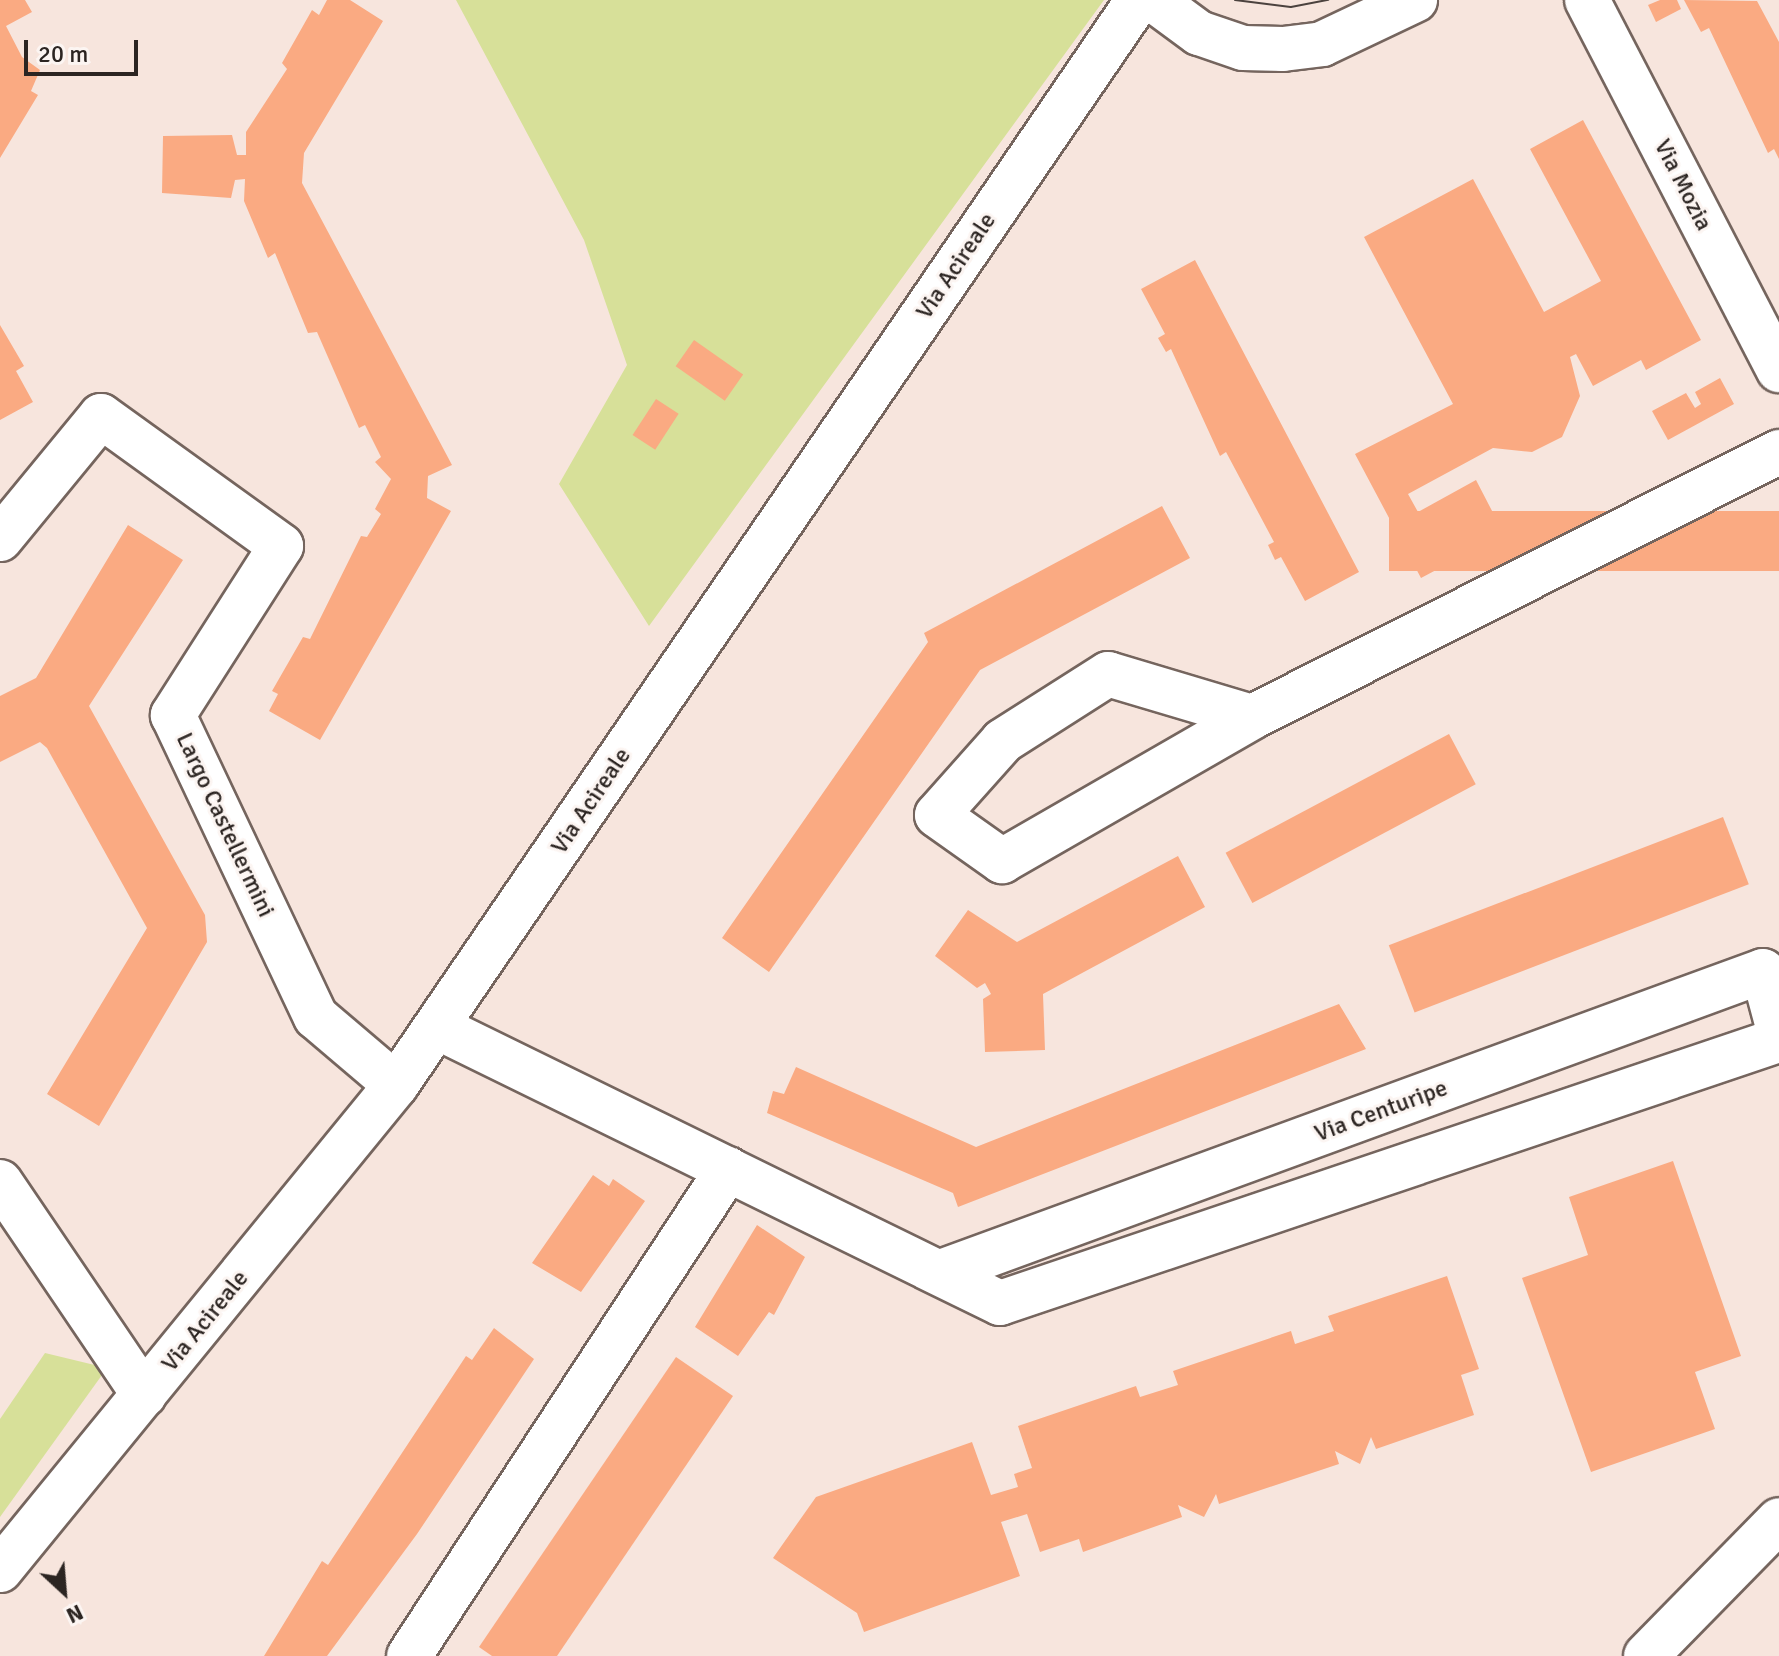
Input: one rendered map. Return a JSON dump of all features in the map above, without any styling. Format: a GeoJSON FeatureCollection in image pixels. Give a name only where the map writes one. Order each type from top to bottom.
{"type":"FeatureCollection","features":[{"type":"Feature","properties":{"kind":"street","name":"Via Acireale"},"geometry":{"type":"LineString","coordinates":[[0,1570],[396,1085],[1138,0]]}},
{"type":"Feature","properties":{"kind":"street"},"geometry":{"type":"LineString","coordinates":[[1154,0],[1199,33],[1243,48],[1283,49],[1322,44],[1415,0]]}},
{"type":"Feature","properties":{"kind":"street","name":"Via Mozia"},"geometry":{"type":"LineString","coordinates":[[1587,0],[1779,370]]}},
{"type":"Feature","properties":{"kind":"street","name":"Largo Castellermini"},"geometry":{"type":"LineString","coordinates":[[0,539],[101,416],[281,546],[173,715],[316,1017],[396,1085]]}},
{"type":"Feature","properties":{"kind":"street"},"geometry":{"type":"LineString","coordinates":[[1252,717],[1108,674],[1003,741],[937,815],[1002,861],[1252,717],[1779,452]]}},
{"type":"Feature","properties":{"kind":"street","name":"Via Centuripe"},"geometry":{"type":"LineString","coordinates":[[941,1272],[1771,967],[1779,1031]]}},
{"type":"Feature","properties":{"kind":"street"},"geometry":{"type":"LineString","coordinates":[[437,1027],[1000,1303],[1779,1040]]}},
{"type":"Feature","properties":{"kind":"street"},"geometry":{"type":"LineString","coordinates":[[409,1656],[728,1169]]}},
{"type":"Feature","properties":{"kind":"street"},"geometry":{"type":"LineString","coordinates":[[0,1182],[144,1395]]}},
{"type":"Feature","properties":{"kind":"street"},"geometry":{"type":"LineString","coordinates":[[1646,1656],[1779,1520]]}},
{"type":"Feature","properties":{"kind":"green space"},"geometry":{"type":"Polygon","coordinates":[[[456,0],[1104,0],[649,626],[559,484],[627,365],[584,240],[456,0]]]}},
{"type":"Feature","properties":{"kind":"green space"},"geometry":{"type":"Polygon","coordinates":[[[45,1353],[107,1368],[0,1517],[0,1419],[45,1353]]]}},
{"type":"Feature","properties":{"kind":"building"},"geometry":{"type":"Polygon","coordinates":[[[0,0],[25,0],[32,12],[6,26],[22,57],[40,70],[31,91],[38,95],[0,158],[0,0]]]}},
{"type":"Feature","properties":{"kind":"building"},"geometry":{"type":"Polygon","coordinates":[[[327,0],[350,0],[383,21],[304,153],[302,183],[452,465],[428,476],[427,498],[451,511],[320,740],[269,711],[278,694],[272,691],[303,637],[310,639],[361,536],[367,537],[381,514],[375,509],[391,479],[375,462],[381,457],[365,425],[359,428],[317,332],[308,333],[275,253],[268,258],[244,201],[245,179],[235,180],[231,198],[162,193],[163,136],[232,135],[237,155],[246,155],[246,132],[287,69],[282,63],[312,10],[319,15],[327,0]]]}},
{"type":"Feature","properties":{"kind":"building"},"geometry":{"type":"Polygon","coordinates":[[[1660,0],[1677,0],[1681,9],[1656,22],[1648,5],[1660,0]]]}},
{"type":"Feature","properties":{"kind":"building"},"geometry":{"type":"Polygon","coordinates":[[[1684,0],[1757,1],[1779,42],[1779,159],[1774,149],[1768,153],[1709,28],[1701,32],[1684,0]]]}},
{"type":"Feature","properties":{"kind":"building"},"geometry":{"type":"Polygon","coordinates":[[[1583,120],[1701,340],[1646,370],[1641,360],[1593,386],[1576,354],[1570,357],[1580,396],[1562,437],[1532,452],[1493,448],[1408,494],[1418,512],[1476,480],[1504,534],[1421,578],[1355,454],[1453,404],[1364,237],[1473,179],[1544,312],[1601,281],[1530,149],[1583,120]]]}},
{"type":"Feature","properties":{"kind":"building"},"geometry":{"type":"Polygon","coordinates":[[[1195,260],[1359,572],[1305,601],[1281,557],[1275,560],[1268,545],[1274,542],[1226,452],[1220,456],[1171,349],[1166,352],[1158,338],[1165,334],[1141,289],[1195,260]]]}},
{"type":"Feature","properties":{"kind":"building"},"geometry":{"type":"Polygon","coordinates":[[[0,325],[24,366],[16,371],[33,402],[0,420],[0,325]]]}},
{"type":"Feature","properties":{"kind":"building"},"geometry":{"type":"Polygon","coordinates":[[[694,340],[743,374],[725,401],[676,366],[694,340]]]}},
{"type":"Feature","properties":{"kind":"building"},"geometry":{"type":"Polygon","coordinates":[[[1720,378],[1734,404],[1668,440],[1652,411],[1686,393],[1695,408],[1701,404],[1695,392],[1720,378]]]}},
{"type":"Feature","properties":{"kind":"building"},"geometry":{"type":"Polygon","coordinates":[[[656,399],[679,414],[655,450],[633,435],[656,399]]]}},
{"type":"Feature","properties":{"kind":"building"},"geometry":{"type":"Polygon","coordinates":[[[1162,506],[1190,558],[980,670],[769,972],[722,938],[928,642],[924,633],[1162,506]]]}},
{"type":"Feature","properties":{"kind":"building"},"geometry":{"type":"Polygon","coordinates":[[[1389,511],[1779,511],[1779,571],[1389,571],[1389,511]]]}},
{"type":"Feature","properties":{"kind":"building"},"geometry":{"type":"Polygon","coordinates":[[[128,525],[183,560],[89,706],[205,915],[207,942],[99,1126],[47,1094],[147,928],[47,748],[40,742],[0,762],[0,696],[36,678],[128,525]]]}},
{"type":"Feature","properties":{"kind":"building"},"geometry":{"type":"Polygon","coordinates":[[[1449,734],[1476,784],[1252,903],[1226,853],[1449,734]]]}},
{"type":"Feature","properties":{"kind":"building"},"geometry":{"type":"Polygon","coordinates":[[[1723,817],[1749,884],[1415,1013],[1389,945],[1723,817]]]}},
{"type":"Feature","properties":{"kind":"building"},"geometry":{"type":"Polygon","coordinates":[[[1178,856],[1205,907],[1043,994],[1045,1050],[985,1052],[983,999],[991,994],[985,983],[977,988],[935,956],[968,910],[1017,942],[1178,856]]]}},
{"type":"Feature","properties":{"kind":"building"},"geometry":{"type":"Polygon","coordinates":[[[1339,1004],[1366,1049],[958,1207],[953,1193],[767,1113],[773,1091],[784,1094],[796,1067],[976,1147],[1339,1004]]]}},
{"type":"Feature","properties":{"kind":"building"},"geometry":{"type":"Polygon","coordinates":[[[1673,1161],[1741,1356],[1695,1372],[1715,1429],[1591,1472],[1522,1278],[1588,1255],[1569,1197],[1673,1161]]]}},
{"type":"Feature","properties":{"kind":"building"},"geometry":{"type":"Polygon","coordinates":[[[593,1175],[609,1186],[613,1179],[645,1201],[581,1292],[532,1263],[593,1175]]]}},
{"type":"Feature","properties":{"kind":"building"},"geometry":{"type":"Polygon","coordinates":[[[757,1225],[805,1257],[774,1315],[769,1312],[738,1356],[695,1327],[757,1225]]]}},
{"type":"Feature","properties":{"kind":"building"},"geometry":{"type":"Polygon","coordinates":[[[1447,1276],[1479,1369],[1461,1375],[1474,1415],[1376,1449],[1371,1437],[1360,1464],[1335,1451],[1339,1464],[1219,1504],[1216,1494],[1204,1517],[1178,1505],[1182,1517],[1083,1552],[1079,1539],[1040,1552],[1027,1514],[1001,1522],[1020,1576],[864,1632],[857,1613],[773,1558],[816,1497],[972,1442],[991,1495],[1018,1487],[1014,1474],[1032,1468],[1018,1426],[1136,1386],[1140,1397],[1178,1385],[1173,1371],[1291,1331],[1295,1344],[1334,1331],[1328,1316],[1447,1276]]]}},
{"type":"Feature","properties":{"kind":"building"},"geometry":{"type":"Polygon","coordinates":[[[494,1328],[534,1359],[417,1534],[327,1656],[264,1656],[322,1561],[328,1565],[466,1356],[472,1360],[494,1328]]]}},
{"type":"Feature","properties":{"kind":"building"},"geometry":{"type":"Polygon","coordinates":[[[676,1357],[733,1396],[557,1656],[492,1656],[479,1647],[676,1357]]]}},
{"type":"Feature","properties":{"kind":"tram line"},"geometry":{"type":"LineString","coordinates":[[1235,0],[1291,7],[1328,0]]}}]}
